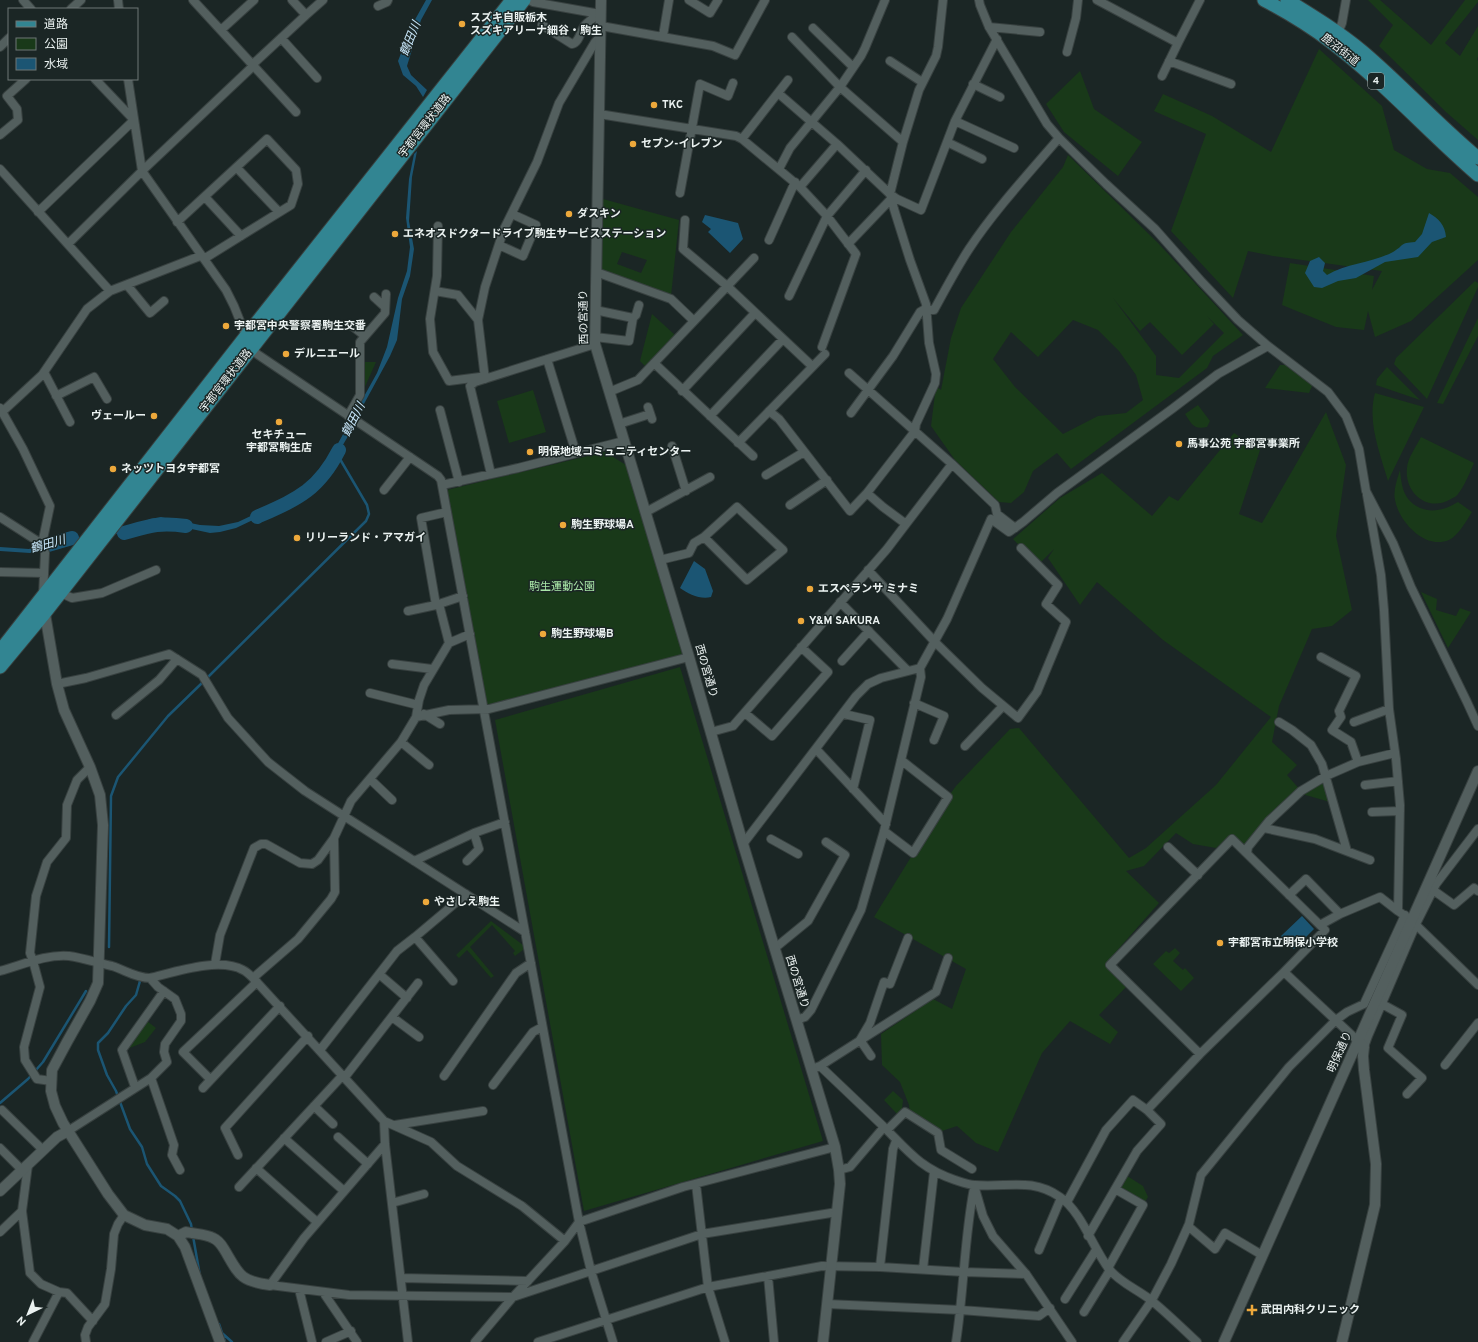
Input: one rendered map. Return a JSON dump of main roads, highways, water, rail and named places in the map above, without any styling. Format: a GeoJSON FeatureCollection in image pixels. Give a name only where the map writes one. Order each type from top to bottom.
{"type":"FeatureCollection","features":[{"type":"Feature","properties":{"kind":"main road","name":"宇都宮環状道路"},"geometry":{"type":"LineString","coordinates":[[0,667],[61,593],[249,342],[512,0]]}},
{"type":"Feature","properties":{"kind":"main road","name":"宇都宮環状道路"},"geometry":{"type":"LineString","coordinates":[[0,651],[43,595],[524,0]]}},
{"type":"Feature","properties":{"kind":"main road","name":"鹿沼街道"},"geometry":{"type":"LineString","coordinates":[[1264,0],[1304,23],[1332,42],[1384,87],[1451,152],[1478,175]]}},
{"type":"Feature","properties":{"kind":"main road","name":"鹿沼街道"},"geometry":{"type":"LineString","coordinates":[[1287,0],[1338,33],[1363,52],[1478,158]]}},
{"type":"Feature","properties":{"kind":"water"},"geometry":{"type":"Polygon","coordinates":[[[426,0],[432,0],[421,20],[407,66],[411,75],[427,90],[423,97],[416,86],[403,75],[398,61],[412,25],[426,0]]]}},
{"type":"Feature","properties":{"kind":"water"},"geometry":{"type":"Polygon","coordinates":[[[417,151],[412,177],[409,221],[414,249],[410,276],[402,299],[397,340],[347,438],[324,477],[305,495],[236,528],[210,533],[159,522],[128,533],[116,534],[118,530],[132,528],[150,519],[161,517],[200,525],[219,526],[238,522],[306,490],[321,474],[377,373],[387,347],[398,298],[407,271],[410,247],[406,218],[409,179],[414,154],[417,151]]]}},
{"type":"Feature","properties":{"kind":"water"},"geometry":{"type":"Polygon","coordinates":[[[1429,213],[1441,223],[1446,237],[1432,242],[1418,257],[1385,262],[1356,278],[1338,281],[1322,288],[1314,287],[1305,273],[1310,261],[1319,257],[1325,263],[1323,271],[1327,275],[1343,268],[1385,256],[1404,244],[1415,242],[1422,234],[1429,213]]]}},
{"type":"Feature","properties":{"kind":"water"},"geometry":{"type":"Polygon","coordinates":[[[705,215],[738,223],[743,239],[730,253],[708,232],[711,229],[702,222],[705,215]]]}},
{"type":"Feature","properties":{"kind":"water"},"geometry":{"type":"Polygon","coordinates":[[[71,533],[73,537],[30,553],[0,551],[0,547],[29,549],[71,533]]]}},
{"type":"Feature","properties":{"kind":"water"},"geometry":{"type":"Polygon","coordinates":[[[694,561],[705,569],[713,591],[711,597],[703,598],[695,596],[680,588],[694,561]]]}},
{"type":"Feature","properties":{"kind":"water"},"geometry":{"type":"Polygon","coordinates":[[[1302,916],[1314,929],[1294,949],[1281,936],[1302,916]]]}},
{"type":"Feature","properties":{"kind":"waterway","name":"鶴田川"},"geometry":{"type":"LineString","coordinates":[[257,517],[284,505],[305,492],[323,475],[339,450]]}},
{"type":"Feature","properties":{"kind":"waterway"},"geometry":{"type":"LineString","coordinates":[[207,678],[366,521],[369,514],[367,505],[337,454]]}},
{"type":"Feature","properties":{"kind":"waterway","name":"鶴田川"},"geometry":{"type":"LineString","coordinates":[[124,533],[154,525],[168,524],[186,526]]}},
{"type":"Feature","properties":{"kind":"waterway","name":"鶴田川"},"geometry":{"type":"LineString","coordinates":[[48,545],[72,538]]}},
{"type":"Feature","properties":{"kind":"waterway"},"geometry":{"type":"LineString","coordinates":[[109,947],[111,796],[118,777],[168,716],[203,682]]}},
{"type":"Feature","properties":{"kind":"waterway"},"geometry":{"type":"LineString","coordinates":[[139,980],[136,995],[126,1006],[108,1033],[98,1043],[98,1050],[107,1075],[116,1091],[130,1129],[142,1147],[147,1164],[161,1186],[180,1201],[191,1224],[192,1231]]}},
{"type":"Feature","properties":{"kind":"waterway"},"geometry":{"type":"LineString","coordinates":[[0,1103],[28,1079],[43,1062],[86,991]]}},
{"type":"Feature","properties":{"kind":"waterway"},"geometry":{"type":"LineString","coordinates":[[193,1236],[200,1276]]}},
{"type":"Feature","properties":{"kind":"waterway"},"geometry":{"type":"LineString","coordinates":[[219,1324],[222,1333],[232,1342]]}},
{"type":"Feature","properties":{"kind":"waterway"},"geometry":{"type":"LineString","coordinates":[[222,1333],[225,1342]]}},
{"type":"Feature","properties":{"kind":"place","name":"スズキ自販栃木 スズキアリーナ細谷・駒生"},"geometry":{"type":"Point","coordinates":[462,24]}},
{"type":"Feature","properties":{"kind":"place","name":"TKC"},"geometry":{"type":"Point","coordinates":[654,105]}},
{"type":"Feature","properties":{"kind":"place","name":"セブン-イレブン"},"geometry":{"type":"Point","coordinates":[633,144]}},
{"type":"Feature","properties":{"kind":"place","name":"ダスキン"},"geometry":{"type":"Point","coordinates":[569,214]}},
{"type":"Feature","properties":{"kind":"place","name":"エネオスドクタードライブ駒生サービスステーション"},"geometry":{"type":"Point","coordinates":[395,234]}},
{"type":"Feature","properties":{"kind":"place","name":"宇都宮中央警察署駒生交番"},"geometry":{"type":"Point","coordinates":[226,326]}},
{"type":"Feature","properties":{"kind":"place","name":"デルニエール"},"geometry":{"type":"Point","coordinates":[286,354]}},
{"type":"Feature","properties":{"kind":"place","name":"ヴェールー"},"geometry":{"type":"Point","coordinates":[154,416]}},
{"type":"Feature","properties":{"kind":"place","name":"セキチュー 宇都宮駒生店"},"geometry":{"type":"Point","coordinates":[279,422]}},
{"type":"Feature","properties":{"kind":"place","name":"馬事公苑 宇都宮事業所"},"geometry":{"type":"Point","coordinates":[1179,444]}},
{"type":"Feature","properties":{"kind":"place","name":"明保地域コミュニティセンター"},"geometry":{"type":"Point","coordinates":[530,452]}},
{"type":"Feature","properties":{"kind":"place","name":"ネッツトヨタ宇都宮"},"geometry":{"type":"Point","coordinates":[113,469]}},
{"type":"Feature","properties":{"kind":"place","name":"駒生野球場A"},"geometry":{"type":"Point","coordinates":[563,525]}},
{"type":"Feature","properties":{"kind":"place","name":"リリーランド・アマガイ"},"geometry":{"type":"Point","coordinates":[297,538]}},
{"type":"Feature","properties":{"kind":"place","name":"エスペランサ ミナミ"},"geometry":{"type":"Point","coordinates":[810,589]}},
{"type":"Feature","properties":{"kind":"place","name":"Y&M SAKURA"},"geometry":{"type":"Point","coordinates":[801,621]}},
{"type":"Feature","properties":{"kind":"place","name":"駒生野球場B"},"geometry":{"type":"Point","coordinates":[543,634]}},
{"type":"Feature","properties":{"kind":"place","name":"やさしえ駒生"},"geometry":{"type":"Point","coordinates":[426,902]}},
{"type":"Feature","properties":{"kind":"place","name":"宇都宮市立明保小学校"},"geometry":{"type":"Point","coordinates":[1220,943]}},
{"type":"Feature","properties":{"kind":"place","name":"武田内科クリニック"},"geometry":{"type":"Point","coordinates":[1252,1310]}},
{"type":"Feature","properties":{"kind":"park label","name":"駒生運動公園"},"geometry":{"type":"Point","coordinates":[562,587]}}]}
